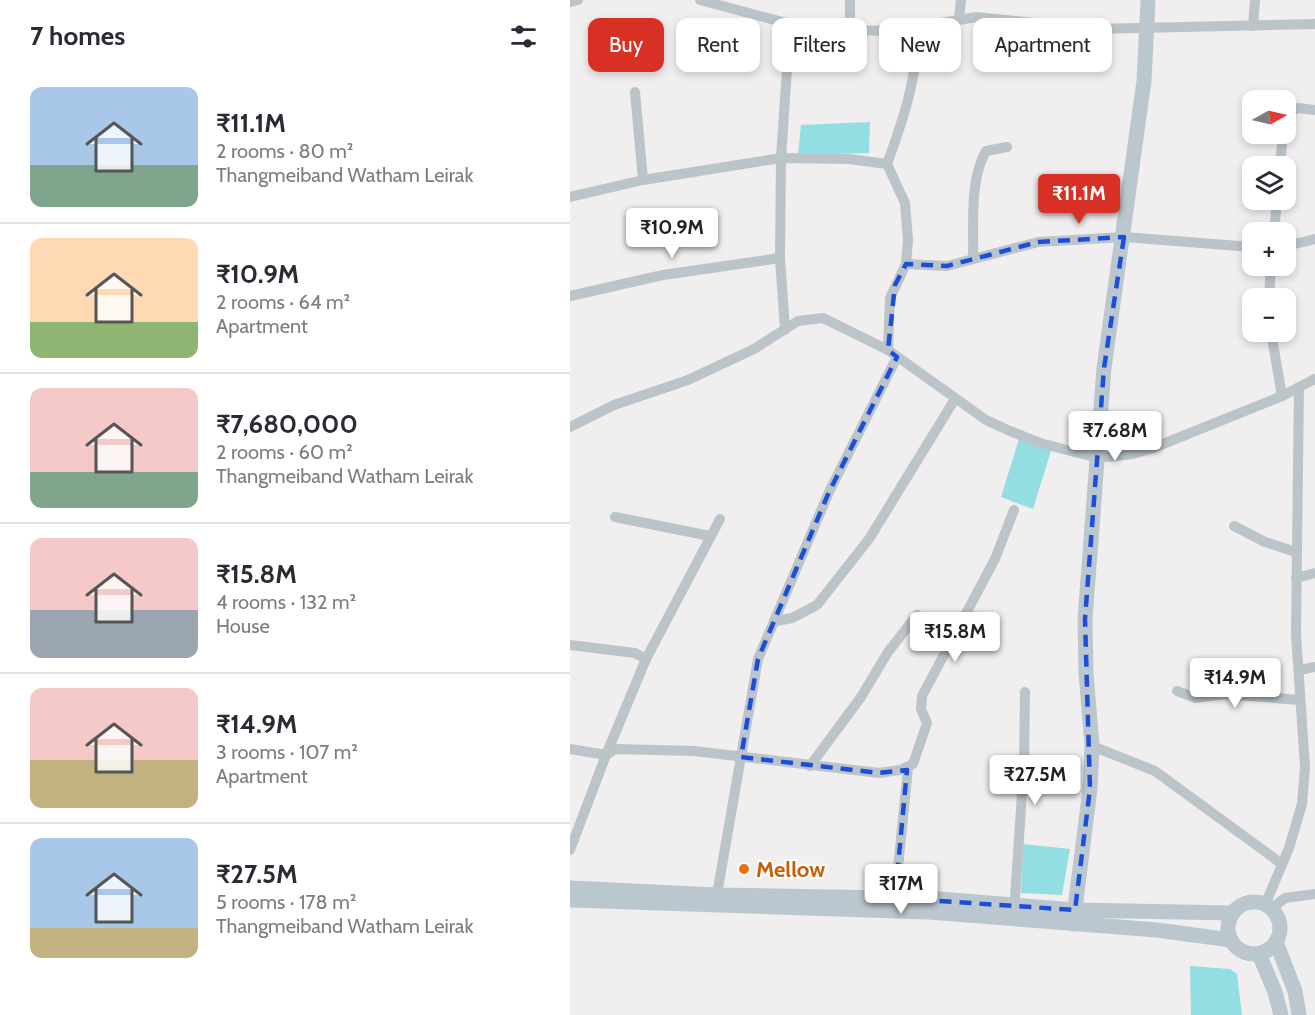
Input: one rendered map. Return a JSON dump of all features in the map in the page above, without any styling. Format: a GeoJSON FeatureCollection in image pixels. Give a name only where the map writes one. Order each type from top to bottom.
{"type":"FeatureCollection","features":[{"type":"Feature","properties":{"kind":"main road"},"geometry":{"type":"LineString","coordinates":[[1074,917],[1088,815],[1092,746],[1086,673],[1085,619],[1104,369],[1144,81],[1148,0]]}},
{"type":"Feature","properties":{"kind":"main road"},"geometry":{"type":"LineString","coordinates":[[570,888],[716,901],[908,911],[1014,911]]}},
{"type":"Feature","properties":{"kind":"main road"},"geometry":{"type":"LineString","coordinates":[[570,900],[716,901],[895,898],[1074,917],[1231,940]]}},
{"type":"Feature","properties":{"kind":"main road"},"geometry":{"type":"LineString","coordinates":[[1074,917],[1233,913],[1248,903],[1268,907],[1279,923],[1276,942],[1295,991],[1299,1015]]}},
{"type":"Feature","properties":{"kind":"main road"},"geometry":{"type":"LineString","coordinates":[[1233,913],[1228,930],[1231,940],[1238,949],[1259,954],[1276,942]]}},
{"type":"Feature","properties":{"kind":"main road"},"geometry":{"type":"LineString","coordinates":[[1259,954],[1275,992],[1281,1015]]}},
{"type":"Feature","properties":{"kind":"street"},"geometry":{"type":"LineString","coordinates":[[570,2],[578,0]]}},
{"type":"Feature","properties":{"kind":"street"},"geometry":{"type":"LineString","coordinates":[[700,0],[772,19]]}},
{"type":"Feature","properties":{"kind":"street"},"geometry":{"type":"LineString","coordinates":[[850,0],[850,18]]}},
{"type":"Feature","properties":{"kind":"street"},"geometry":{"type":"LineString","coordinates":[[959,18],[961,0]]}},
{"type":"Feature","properties":{"kind":"street"},"geometry":{"type":"LineString","coordinates":[[1253,26],[1255,0]]}},
{"type":"Feature","properties":{"kind":"street"},"geometry":{"type":"LineString","coordinates":[[961,18],[1002,19],[1093,29],[1315,24]]}},
{"type":"Feature","properties":{"kind":"street"},"geometry":{"type":"LineString","coordinates":[[785,330],[780,258],[781,158],[787,72]]}},
{"type":"Feature","properties":{"kind":"street"},"geometry":{"type":"LineString","coordinates":[[888,350],[890,298],[906,264],[908,225],[904,203],[887,164],[907,109],[915,72]]}},
{"type":"Feature","properties":{"kind":"street"},"geometry":{"type":"LineString","coordinates":[[635,92],[643,180]]}},
{"type":"Feature","properties":{"kind":"street"},"geometry":{"type":"LineString","coordinates":[[1296,109],[1315,110]]}},
{"type":"Feature","properties":{"kind":"street"},"geometry":{"type":"LineString","coordinates":[[974,259],[974,203],[981,159],[986,151],[1007,147]]}},
{"type":"Feature","properties":{"kind":"street"},"geometry":{"type":"LineString","coordinates":[[570,197],[643,180],[781,158],[849,159],[887,164]]}},
{"type":"Feature","properties":{"kind":"street"},"geometry":{"type":"LineString","coordinates":[[906,264],[947,266],[1038,242],[1124,237],[1242,246]]}},
{"type":"Feature","properties":{"kind":"street"},"geometry":{"type":"LineString","coordinates":[[1296,244],[1315,239]]}},
{"type":"Feature","properties":{"kind":"street"},"geometry":{"type":"LineString","coordinates":[[570,296],[663,275],[780,258]]}},
{"type":"Feature","properties":{"kind":"street"},"geometry":{"type":"LineString","coordinates":[[570,427],[614,405],[688,380],[754,349],[798,321],[823,318],[888,350],[986,420],[1040,443],[1098,458],[1133,454],[1153,448],[1282,396],[1315,379]]}},
{"type":"Feature","properties":{"kind":"street"},"geometry":{"type":"LineString","coordinates":[[1273,342],[1282,396]]}},
{"type":"Feature","properties":{"kind":"street"},"geometry":{"type":"LineString","coordinates":[[716,901],[753,676],[758,658],[776,621],[829,492],[897,357]]}},
{"type":"Feature","properties":{"kind":"street"},"geometry":{"type":"LineString","coordinates":[[1268,907],[1302,804],[1310,767],[1300,700],[1296,634],[1299,387]]}},
{"type":"Feature","properties":{"kind":"street"},"geometry":{"type":"LineString","coordinates":[[776,621],[792,618],[817,605],[869,539],[956,399]]}},
{"type":"Feature","properties":{"kind":"street"},"geometry":{"type":"LineString","coordinates":[[895,898],[908,768],[917,757],[927,723],[921,709],[922,696],[995,560],[1014,510]]}},
{"type":"Feature","properties":{"kind":"street"},"geometry":{"type":"LineString","coordinates":[[615,517],[710,536]]}},
{"type":"Feature","properties":{"kind":"street"},"geometry":{"type":"LineString","coordinates":[[570,850],[646,659],[720,519]]}},
{"type":"Feature","properties":{"kind":"street"},"geometry":{"type":"LineString","coordinates":[[1234,526],[1265,542],[1296,552]]}},
{"type":"Feature","properties":{"kind":"street"},"geometry":{"type":"LineString","coordinates":[[1296,578],[1315,573]]}},
{"type":"Feature","properties":{"kind":"street"},"geometry":{"type":"LineString","coordinates":[[810,766],[861,697],[888,652],[917,615]]}},
{"type":"Feature","properties":{"kind":"street"},"geometry":{"type":"LineString","coordinates":[[570,645],[635,653],[646,659]]}},
{"type":"Feature","properties":{"kind":"street"},"geometry":{"type":"LineString","coordinates":[[1299,670],[1315,667]]}},
{"type":"Feature","properties":{"kind":"street"},"geometry":{"type":"LineString","coordinates":[[1177,691],[1197,698],[1224,694],[1300,700]]}},
{"type":"Feature","properties":{"kind":"street"},"geometry":{"type":"LineString","coordinates":[[1014,911],[1024,764],[1025,692]]}},
{"type":"Feature","properties":{"kind":"street"},"geometry":{"type":"LineString","coordinates":[[1092,746],[1155,771],[1282,864]]}},
{"type":"Feature","properties":{"kind":"street"},"geometry":{"type":"LineString","coordinates":[[570,749],[606,755],[615,749],[694,751],[879,773],[908,768]]}},
{"type":"Feature","properties":{"kind":"street"},"geometry":{"type":"LineString","coordinates":[[1268,907],[1285,898],[1315,894]]}},
{"type":"Feature","properties":{"kind":"highlighted area"},"geometry":{"type":"Polygon","coordinates":[[[1124,237],[1104,368],[1085,619],[1090,789],[1075,910],[895,898],[907,770],[879,773],[741,757],[758,659],[829,492],[897,357],[888,350],[895,285],[906,264],[947,266],[1038,242],[1124,237]]]}},
{"type":"Feature","properties":{"kind":"water"},"geometry":{"type":"Polygon","coordinates":[[[870,122],[869,153],[798,155],[801,125],[870,122]]]}},
{"type":"Feature","properties":{"kind":"water"},"geometry":{"type":"Polygon","coordinates":[[[1019,439],[1051,451],[1033,509],[1001,497],[1019,439]]]}},
{"type":"Feature","properties":{"kind":"water"},"geometry":{"type":"Polygon","coordinates":[[[1023,844],[1070,849],[1062,895],[1021,893],[1023,844]]]}},
{"type":"Feature","properties":{"kind":"water"},"geometry":{"type":"Polygon","coordinates":[[[1190,966],[1230,969],[1237,974],[1242,1015],[1191,1015],[1190,966]]]}},
{"type":"Feature","properties":{"kind":"place","name":"Mellow"},"geometry":{"type":"Point","coordinates":[744,869]}}]}
